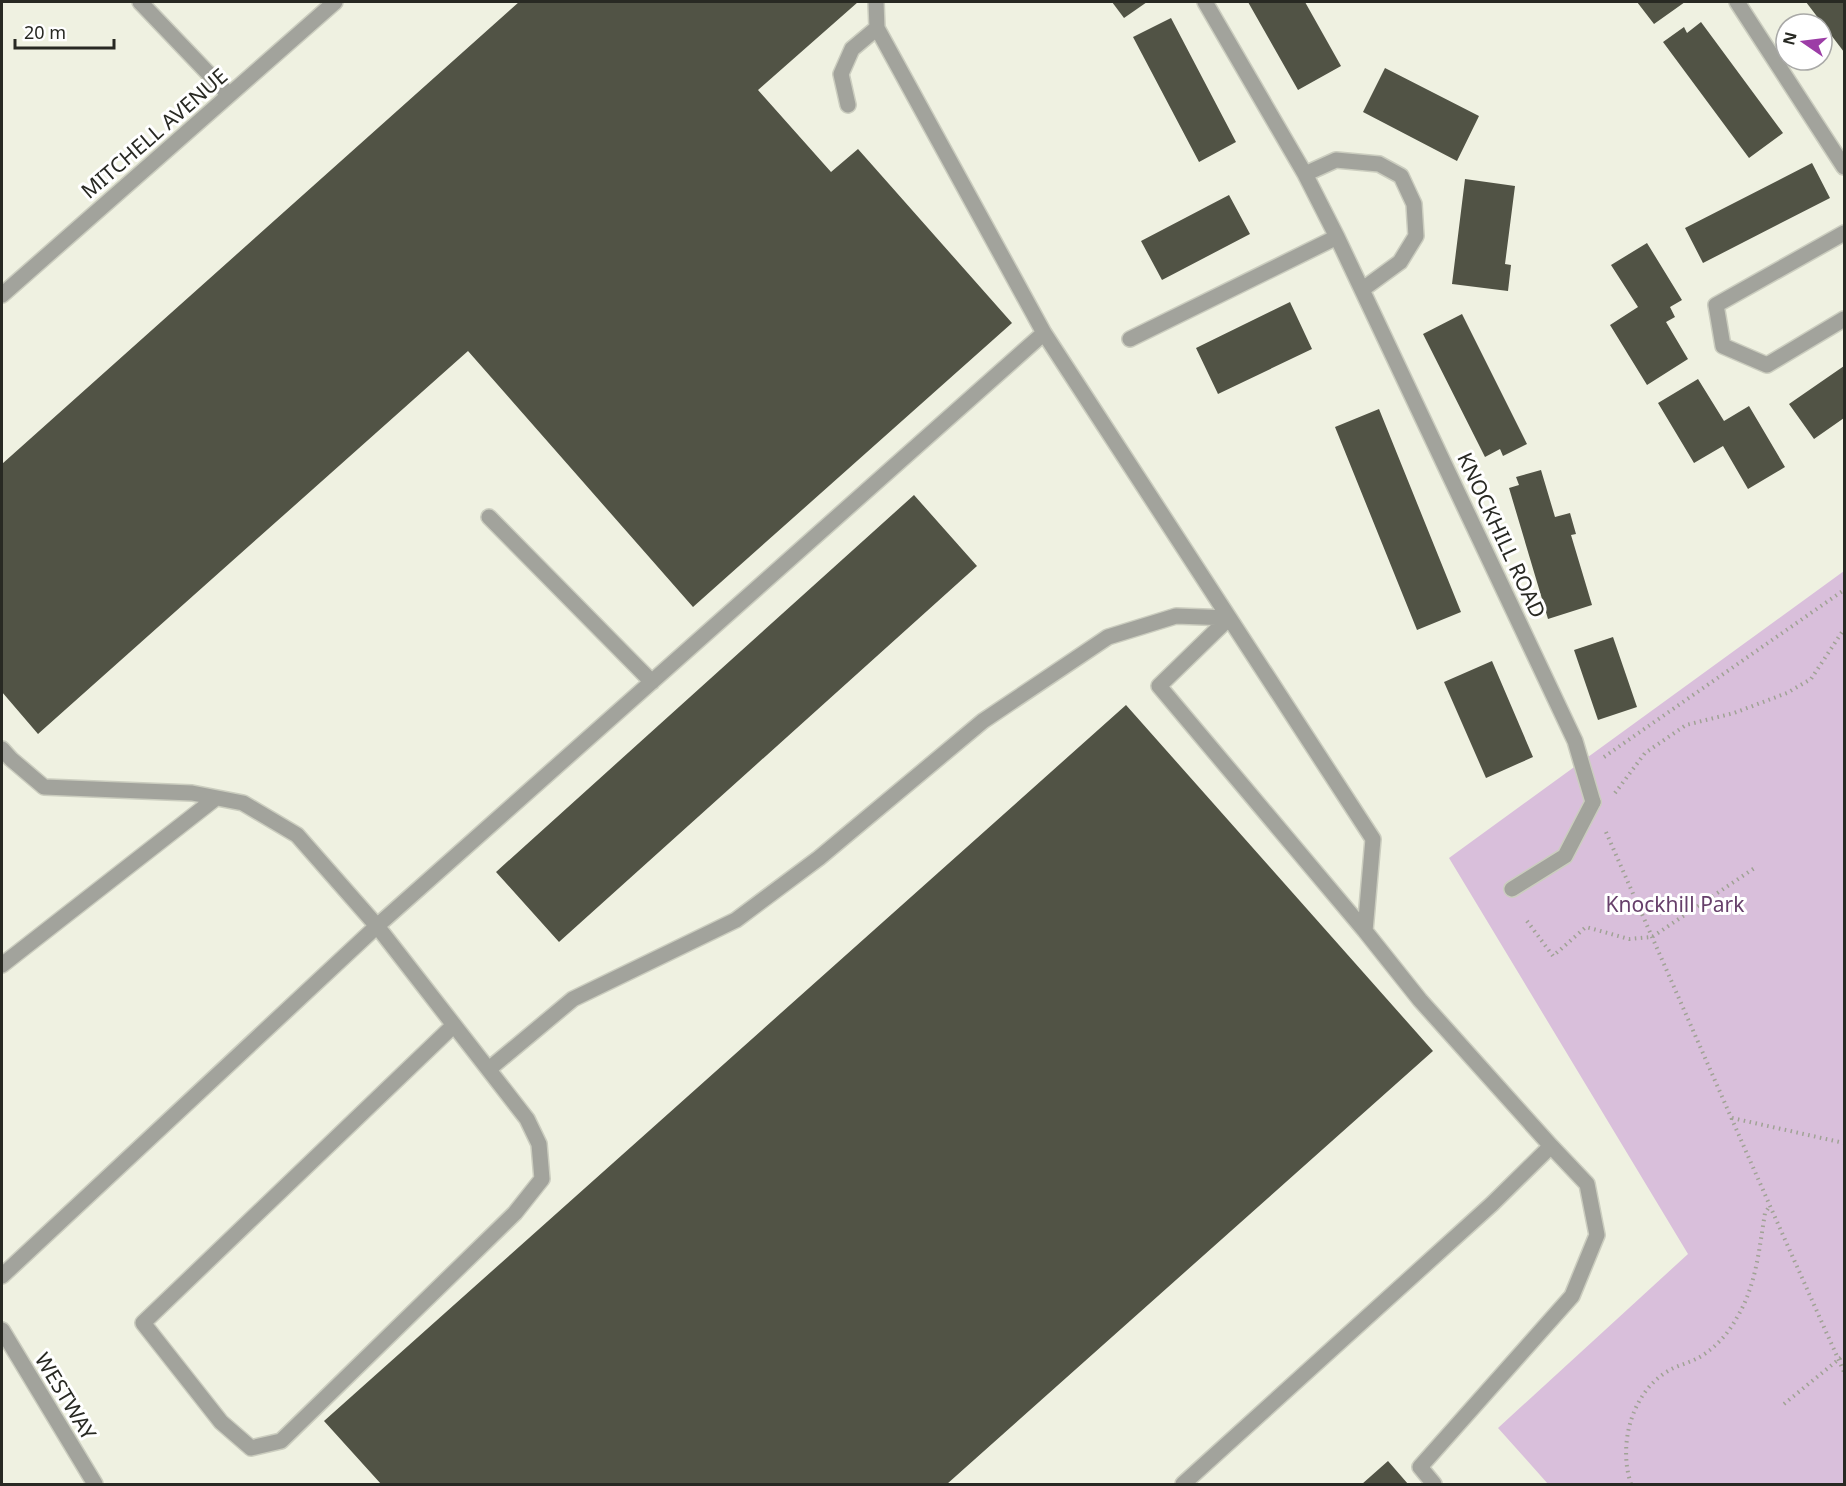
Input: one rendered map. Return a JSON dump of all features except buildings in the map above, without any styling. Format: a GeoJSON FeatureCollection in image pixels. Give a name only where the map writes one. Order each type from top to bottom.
{"type":"FeatureCollection","features":[{"type":"Feature","properties":{"kind":"street"},"geometry":{"type":"LineString","coordinates":[[140,2],[230,94]]}},
{"type":"Feature","properties":{"kind":"street","name":"MITCHELL AVENUE"},"geometry":{"type":"LineString","coordinates":[[2,295],[335,2]]}},
{"type":"Feature","properties":{"kind":"street"},"geometry":{"type":"LineString","coordinates":[[876,2],[877,28],[1044,333],[1373,838],[1365,932]]}},
{"type":"Feature","properties":{"kind":"street","name":"KNOCKHILL ROAD"},"geometry":{"type":"LineString","coordinates":[[1205,2],[1305,174],[1363,289],[1575,741],[1593,802]]}},
{"type":"Feature","properties":{"kind":"street"},"geometry":{"type":"LineString","coordinates":[[1737,2],[1845,167]]}},
{"type":"Feature","properties":{"kind":"street"},"geometry":{"type":"LineString","coordinates":[[848,105],[841,74],[852,49],[877,28]]}},
{"type":"Feature","properties":{"kind":"street"},"geometry":{"type":"LineString","coordinates":[[1305,174],[1336,160],[1379,164],[1401,176],[1414,204],[1416,236],[1400,262],[1363,289]]}},
{"type":"Feature","properties":{"kind":"street"},"geometry":{"type":"LineString","coordinates":[[1845,233],[1716,305],[1723,346],[1767,365],[1845,319]]}},
{"type":"Feature","properties":{"kind":"street"},"geometry":{"type":"LineString","coordinates":[[1130,339],[1337,237]]}},
{"type":"Feature","properties":{"kind":"street"},"geometry":{"type":"LineString","coordinates":[[2,1276],[377,926],[1044,333]]}},
{"type":"Feature","properties":{"kind":"street"},"geometry":{"type":"LineString","coordinates":[[489,517],[652,682]]}},
{"type":"Feature","properties":{"kind":"street"},"geometry":{"type":"LineString","coordinates":[[489,1069],[573,999],[736,920],[819,858],[983,721],[1108,637],[1176,616],[1229,618]]}},
{"type":"Feature","properties":{"kind":"street"},"geometry":{"type":"LineString","coordinates":[[1229,618],[1159,686],[1420,1000],[1587,1184],[1597,1235],[1572,1296],[1420,1467],[1434,1485]]}},
{"type":"Feature","properties":{"kind":"street"},"geometry":{"type":"LineString","coordinates":[[2,749],[44,787],[192,793],[243,803],[297,835],[377,926],[489,1069],[527,1119],[539,1144],[542,1179],[515,1213],[281,1442],[251,1448],[222,1422],[143,1323],[454,1025]]}},
{"type":"Feature","properties":{"kind":"street"},"geometry":{"type":"LineString","coordinates":[[2,965],[216,798]]}},
{"type":"Feature","properties":{"kind":"street"},"geometry":{"type":"LineString","coordinates":[[1512,889],[1565,856],[1593,802]]}},
{"type":"Feature","properties":{"kind":"street"},"geometry":{"type":"LineString","coordinates":[[1183,1485],[1492,1204],[1551,1146]]}},
{"type":"Feature","properties":{"kind":"street","name":"WESTWAY"},"geometry":{"type":"LineString","coordinates":[[2,1330],[95,1485]]}},
{"type":"Feature","properties":{"kind":"path"},"geometry":{"type":"LineString","coordinates":[[1584,771],[1845,590]]}},
{"type":"Feature","properties":{"kind":"path"},"geometry":{"type":"LineString","coordinates":[[1845,629],[1811,679],[1787,693],[1734,713],[1686,725],[1645,753],[1617,793],[1593,802],[1845,1372]]}},
{"type":"Feature","properties":{"kind":"path"},"geometry":{"type":"LineString","coordinates":[[1527,921],[1553,956],[1586,927],[1629,939],[1652,937],[1756,867]]}},
{"type":"Feature","properties":{"kind":"path"},"geometry":{"type":"LineString","coordinates":[[1731,1118],[1845,1143]]}},
{"type":"Feature","properties":{"kind":"path"},"geometry":{"type":"LineString","coordinates":[[1631,1485],[1626,1470],[1626,1442],[1630,1420],[1650,1384],[1669,1370],[1696,1359],[1716,1345],[1736,1320],[1753,1286],[1765,1213],[1770,1206]]}},
{"type":"Feature","properties":{"kind":"path"},"geometry":{"type":"LineString","coordinates":[[1784,1404],[1845,1355]]}},
{"type":"Feature","properties":{"kind":"green space","name":"Knockhill Park"},"geometry":{"type":"Polygon","coordinates":[[[1844,571],[1844,1484],[1548,1484],[1498,1428],[1688,1254],[1449,858],[1844,571]]]}}]}
